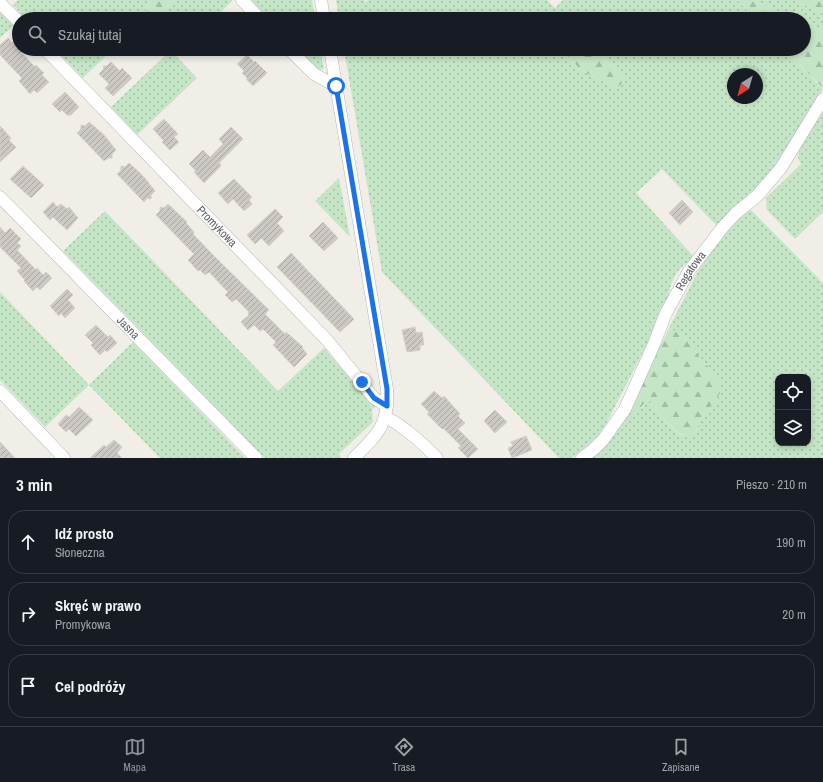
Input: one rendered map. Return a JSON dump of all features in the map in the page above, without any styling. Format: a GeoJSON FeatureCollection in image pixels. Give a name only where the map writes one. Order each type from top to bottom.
{"type":"FeatureCollection","features":[{"type":"Feature","properties":{"kind":"street"},"geometry":{"type":"LineString","coordinates":[[242,0],[253,12]]}},
{"type":"Feature","properties":{"kind":"street"},"geometry":{"type":"LineString","coordinates":[[321,0],[323,12]]}},
{"type":"Feature","properties":{"kind":"street"},"geometry":{"type":"LineString","coordinates":[[0,3],[12,15]]}},
{"type":"Feature","properties":{"kind":"street","name":"Promykowa"},"geometry":{"type":"LineString","coordinates":[[52,56],[326,340],[386,412]]}},
{"type":"Feature","properties":{"kind":"street"},"geometry":{"type":"LineString","coordinates":[[296,56],[314,74],[336,86]]}},
{"type":"Feature","properties":{"kind":"street"},"geometry":{"type":"LineString","coordinates":[[331,56],[387,389],[386,412],[380,429],[354,458]]}},
{"type":"Feature","properties":{"kind":"street","name":"Regatowa"},"geometry":{"type":"LineString","coordinates":[[582,458],[603,440],[625,409],[654,344],[665,315],[690,271],[723,227],[736,213],[757,196],[781,168],[823,99]]}},
{"type":"Feature","properties":{"kind":"street","name":"Jasna"},"geometry":{"type":"LineString","coordinates":[[0,197],[256,458]]}},
{"type":"Feature","properties":{"kind":"street"},"geometry":{"type":"LineString","coordinates":[[0,391],[64,458]]}},
{"type":"Feature","properties":{"kind":"street"},"geometry":{"type":"LineString","coordinates":[[386,412],[437,458]]}},
{"type":"Feature","properties":{"kind":"green space"},"geometry":{"type":"Polygon","coordinates":[[[18,0],[150,0],[146,12],[20,12],[13,5],[18,0]]]}},
{"type":"Feature","properties":{"kind":"green space"},"geometry":{"type":"Polygon","coordinates":[[[150,0],[174,0],[161,12],[146,12],[150,0]]]}},
{"type":"Feature","properties":{"kind":"green space"},"geometry":{"type":"Polygon","coordinates":[[[174,0],[232,0],[221,12],[161,12],[174,0]]]}},
{"type":"Feature","properties":{"kind":"green space"},"geometry":{"type":"Polygon","coordinates":[[[250,0],[312,0],[314,12],[261,12],[250,0]]]}},
{"type":"Feature","properties":{"kind":"green space"},"geometry":{"type":"Polygon","coordinates":[[[336,0],[364,0],[366,2],[368,0],[547,0],[555,8],[563,0],[737,0],[748,12],[338,12],[336,0]]]}},
{"type":"Feature","properties":{"kind":"green space"},"geometry":{"type":"Polygon","coordinates":[[[737,0],[753,0],[780,12],[748,12],[737,0]]]}},
{"type":"Feature","properties":{"kind":"green space"},"geometry":{"type":"Polygon","coordinates":[[[753,0],[794,0],[823,13],[823,29],[811,26],[811,12],[780,12],[753,0]]]}},
{"type":"Feature","properties":{"kind":"green space"},"geometry":{"type":"Polygon","coordinates":[[[794,0],[823,0],[823,13],[794,0]]]}},
{"type":"Feature","properties":{"kind":"green space"},"geometry":{"type":"Polygon","coordinates":[[[0,10],[12,23],[12,27],[0,38],[0,10]]]}},
{"type":"Feature","properties":{"kind":"green space"},"geometry":{"type":"Polygon","coordinates":[[[811,26],[823,29],[823,88],[791,56],[811,56],[811,26]]]}},
{"type":"Feature","properties":{"kind":"green space"},"geometry":{"type":"Polygon","coordinates":[[[62,56],[106,56],[83,78],[62,56]]]}},
{"type":"Feature","properties":{"kind":"green space"},"geometry":{"type":"Polygon","coordinates":[[[165,56],[176,56],[197,78],[137,135],[111,107],[165,56]]]}},
{"type":"Feature","properties":{"kind":"green space"},"geometry":{"type":"Polygon","coordinates":[[[304,56],[321,56],[324,69],[317,70],[304,56]]]}},
{"type":"Feature","properties":{"kind":"green space"},"geometry":{"type":"Polygon","coordinates":[[[345,56],[567,56],[581,70],[611,86],[618,87],[625,80],[602,56],[791,56],[823,89],[772,172],[717,226],[662,169],[636,193],[695,258],[685,264],[677,272],[671,284],[665,309],[601,434],[572,458],[559,458],[382,272],[345,56]]]}},
{"type":"Feature","properties":{"kind":"green space"},"geometry":{"type":"Polygon","coordinates":[[[567,56],[602,56],[625,80],[618,87],[611,86],[581,70],[567,56]]]}},
{"type":"Feature","properties":{"kind":"green space"},"geometry":{"type":"Polygon","coordinates":[[[823,106],[823,212],[795,239],[767,210],[766,198],[801,164],[798,158],[799,147],[823,106]]]}},
{"type":"Feature","properties":{"kind":"green space"},"geometry":{"type":"Polygon","coordinates":[[[339,178],[350,237],[315,201],[339,178]]]}},
{"type":"Feature","properties":{"kind":"green space"},"geometry":{"type":"Polygon","coordinates":[[[750,209],[823,283],[823,458],[587,458],[628,411],[642,408],[645,402],[649,400],[668,424],[680,434],[693,437],[701,419],[717,399],[714,372],[683,336],[669,328],[708,254],[734,219],[750,209]]]}},
{"type":"Feature","properties":{"kind":"green space"},"geometry":{"type":"Polygon","coordinates":[[[105,211],[278,391],[324,348],[375,407],[372,410],[373,422],[339,454],[341,457],[340,458],[265,458],[63,251],[105,211]]]}},
{"type":"Feature","properties":{"kind":"green space"},"geometry":{"type":"Polygon","coordinates":[[[0,292],[89,385],[45,427],[0,380],[0,292]]]}},
{"type":"Feature","properties":{"kind":"green space"},"geometry":{"type":"Polygon","coordinates":[[[669,328],[683,336],[714,372],[719,379],[722,388],[717,399],[701,419],[693,437],[686,436],[674,429],[649,400],[645,402],[637,413],[628,411],[669,328]]]}},
{"type":"Feature","properties":{"kind":"green space"},"geometry":{"type":"Polygon","coordinates":[[[133,342],[245,458],[160,458],[89,385],[133,342]]]}},
{"type":"Feature","properties":{"kind":"building"},"geometry":{"type":"Polygon","coordinates":[[[8,38],[12,43],[12,56],[25,56],[35,67],[36,65],[44,73],[42,75],[49,82],[37,93],[34,90],[30,94],[19,81],[22,78],[0,55],[0,45],[8,38]]]}},
{"type":"Feature","properties":{"kind":"building"},"geometry":{"type":"Polygon","coordinates":[[[246,56],[248,56],[267,73],[253,86],[242,73],[244,71],[237,64],[246,56]]]}},
{"type":"Feature","properties":{"kind":"building"},"geometry":{"type":"Polygon","coordinates":[[[111,62],[120,71],[122,68],[132,78],[113,96],[105,88],[109,84],[99,74],[104,69],[103,66],[107,66],[111,62]]]}},
{"type":"Feature","properties":{"kind":"building"},"geometry":{"type":"Polygon","coordinates":[[[65,92],[79,107],[71,115],[67,115],[62,110],[60,112],[52,104],[65,92]]]}},
{"type":"Feature","properties":{"kind":"building"},"geometry":{"type":"Polygon","coordinates":[[[164,119],[178,134],[174,137],[179,142],[170,150],[153,129],[164,119]]]}},
{"type":"Feature","properties":{"kind":"building"},"geometry":{"type":"Polygon","coordinates":[[[89,122],[104,135],[116,150],[112,154],[112,158],[108,158],[104,161],[77,133],[81,129],[81,125],[85,126],[89,122]]]}},
{"type":"Feature","properties":{"kind":"building"},"geometry":{"type":"Polygon","coordinates":[[[0,126],[11,138],[9,140],[16,147],[0,162],[0,126]]]}},
{"type":"Feature","properties":{"kind":"building"},"geometry":{"type":"Polygon","coordinates":[[[231,127],[243,139],[219,163],[221,166],[204,183],[189,164],[203,150],[210,157],[223,144],[219,139],[231,127]]]}},
{"type":"Feature","properties":{"kind":"building"},"geometry":{"type":"Polygon","coordinates":[[[129,163],[143,176],[155,191],[151,195],[151,199],[147,198],[144,202],[117,174],[121,170],[121,166],[125,167],[129,163]]]}},
{"type":"Feature","properties":{"kind":"building"},"geometry":{"type":"Polygon","coordinates":[[[23,166],[44,185],[31,198],[10,179],[23,166]]]}},
{"type":"Feature","properties":{"kind":"building"},"geometry":{"type":"Polygon","coordinates":[[[234,179],[252,197],[249,200],[252,204],[244,211],[233,199],[228,204],[218,193],[234,179]]]}},
{"type":"Feature","properties":{"kind":"building"},"geometry":{"type":"Polygon","coordinates":[[[682,200],[693,212],[680,225],[669,213],[682,200]]]}},
{"type":"Feature","properties":{"kind":"building"},"geometry":{"type":"Polygon","coordinates":[[[53,202],[57,207],[61,204],[67,209],[69,207],[78,218],[67,230],[53,217],[50,220],[43,212],[53,202]]]}},
{"type":"Feature","properties":{"kind":"building"},"geometry":{"type":"Polygon","coordinates":[[[168,204],[187,222],[186,223],[194,232],[193,234],[269,310],[265,314],[285,334],[286,332],[303,347],[302,348],[307,354],[294,367],[273,345],[276,342],[263,329],[260,331],[254,325],[248,330],[241,322],[249,315],[249,312],[236,299],[232,302],[225,295],[228,292],[209,272],[205,275],[200,270],[198,271],[188,260],[194,254],[156,215],[160,211],[160,207],[164,208],[168,204]]]}},
{"type":"Feature","properties":{"kind":"building"},"geometry":{"type":"Polygon","coordinates":[[[275,209],[283,217],[277,223],[284,231],[269,246],[261,238],[255,244],[247,235],[275,209]]]}},
{"type":"Feature","properties":{"kind":"building"},"geometry":{"type":"Polygon","coordinates":[[[323,222],[338,238],[324,251],[309,236],[323,222]]]}},
{"type":"Feature","properties":{"kind":"building"},"geometry":{"type":"Polygon","coordinates":[[[0,227],[5,233],[10,228],[21,239],[17,243],[21,246],[17,250],[36,270],[37,268],[43,275],[46,272],[52,278],[40,290],[37,287],[33,291],[17,271],[21,268],[0,247],[0,227]]]}},
{"type":"Feature","properties":{"kind":"building"},"geometry":{"type":"Polygon","coordinates":[[[291,253],[354,319],[340,332],[277,267],[291,253]]]}},
{"type":"Feature","properties":{"kind":"building"},"geometry":{"type":"Polygon","coordinates":[[[67,289],[73,295],[68,300],[75,308],[65,318],[61,313],[59,316],[50,306],[67,289]]]}},
{"type":"Feature","properties":{"kind":"building"},"geometry":{"type":"Polygon","coordinates":[[[96,325],[108,337],[110,335],[117,343],[107,352],[105,350],[100,355],[91,345],[93,343],[85,335],[96,325]]]}},
{"type":"Feature","properties":{"kind":"building"},"geometry":{"type":"Polygon","coordinates":[[[415,327],[416,333],[422,332],[424,345],[420,345],[420,350],[407,352],[402,330],[415,327]]]}},
{"type":"Feature","properties":{"kind":"building"},"geometry":{"type":"Polygon","coordinates":[[[434,391],[442,398],[444,396],[460,414],[458,416],[465,423],[458,429],[478,449],[468,458],[458,448],[461,446],[427,414],[429,412],[421,404],[434,391]]]}},
{"type":"Feature","properties":{"kind":"building"},"geometry":{"type":"Polygon","coordinates":[[[79,407],[93,420],[76,436],[69,429],[66,432],[58,424],[66,415],[69,417],[79,407]]]}},
{"type":"Feature","properties":{"kind":"building"},"geometry":{"type":"Polygon","coordinates":[[[495,410],[507,422],[495,433],[484,421],[495,410]]]}},
{"type":"Feature","properties":{"kind":"building"},"geometry":{"type":"Polygon","coordinates":[[[526,436],[532,450],[512,458],[508,448],[513,446],[511,442],[526,436]]]}},
{"type":"Feature","properties":{"kind":"building"},"geometry":{"type":"Polygon","coordinates":[[[114,440],[122,447],[117,453],[122,458],[90,458],[104,445],[106,447],[114,440]]]}},
{"type":"Feature","properties":{"kind":"building"},"geometry":{"type":"Polygon","coordinates":[[[0,442],[15,458],[0,458],[0,442]]]}},
{"type":"Feature","properties":{"kind":"route"},"geometry":{"type":"LineString","coordinates":[[336,86],[387,389],[387,406],[374,398],[362,382]]}}]}
